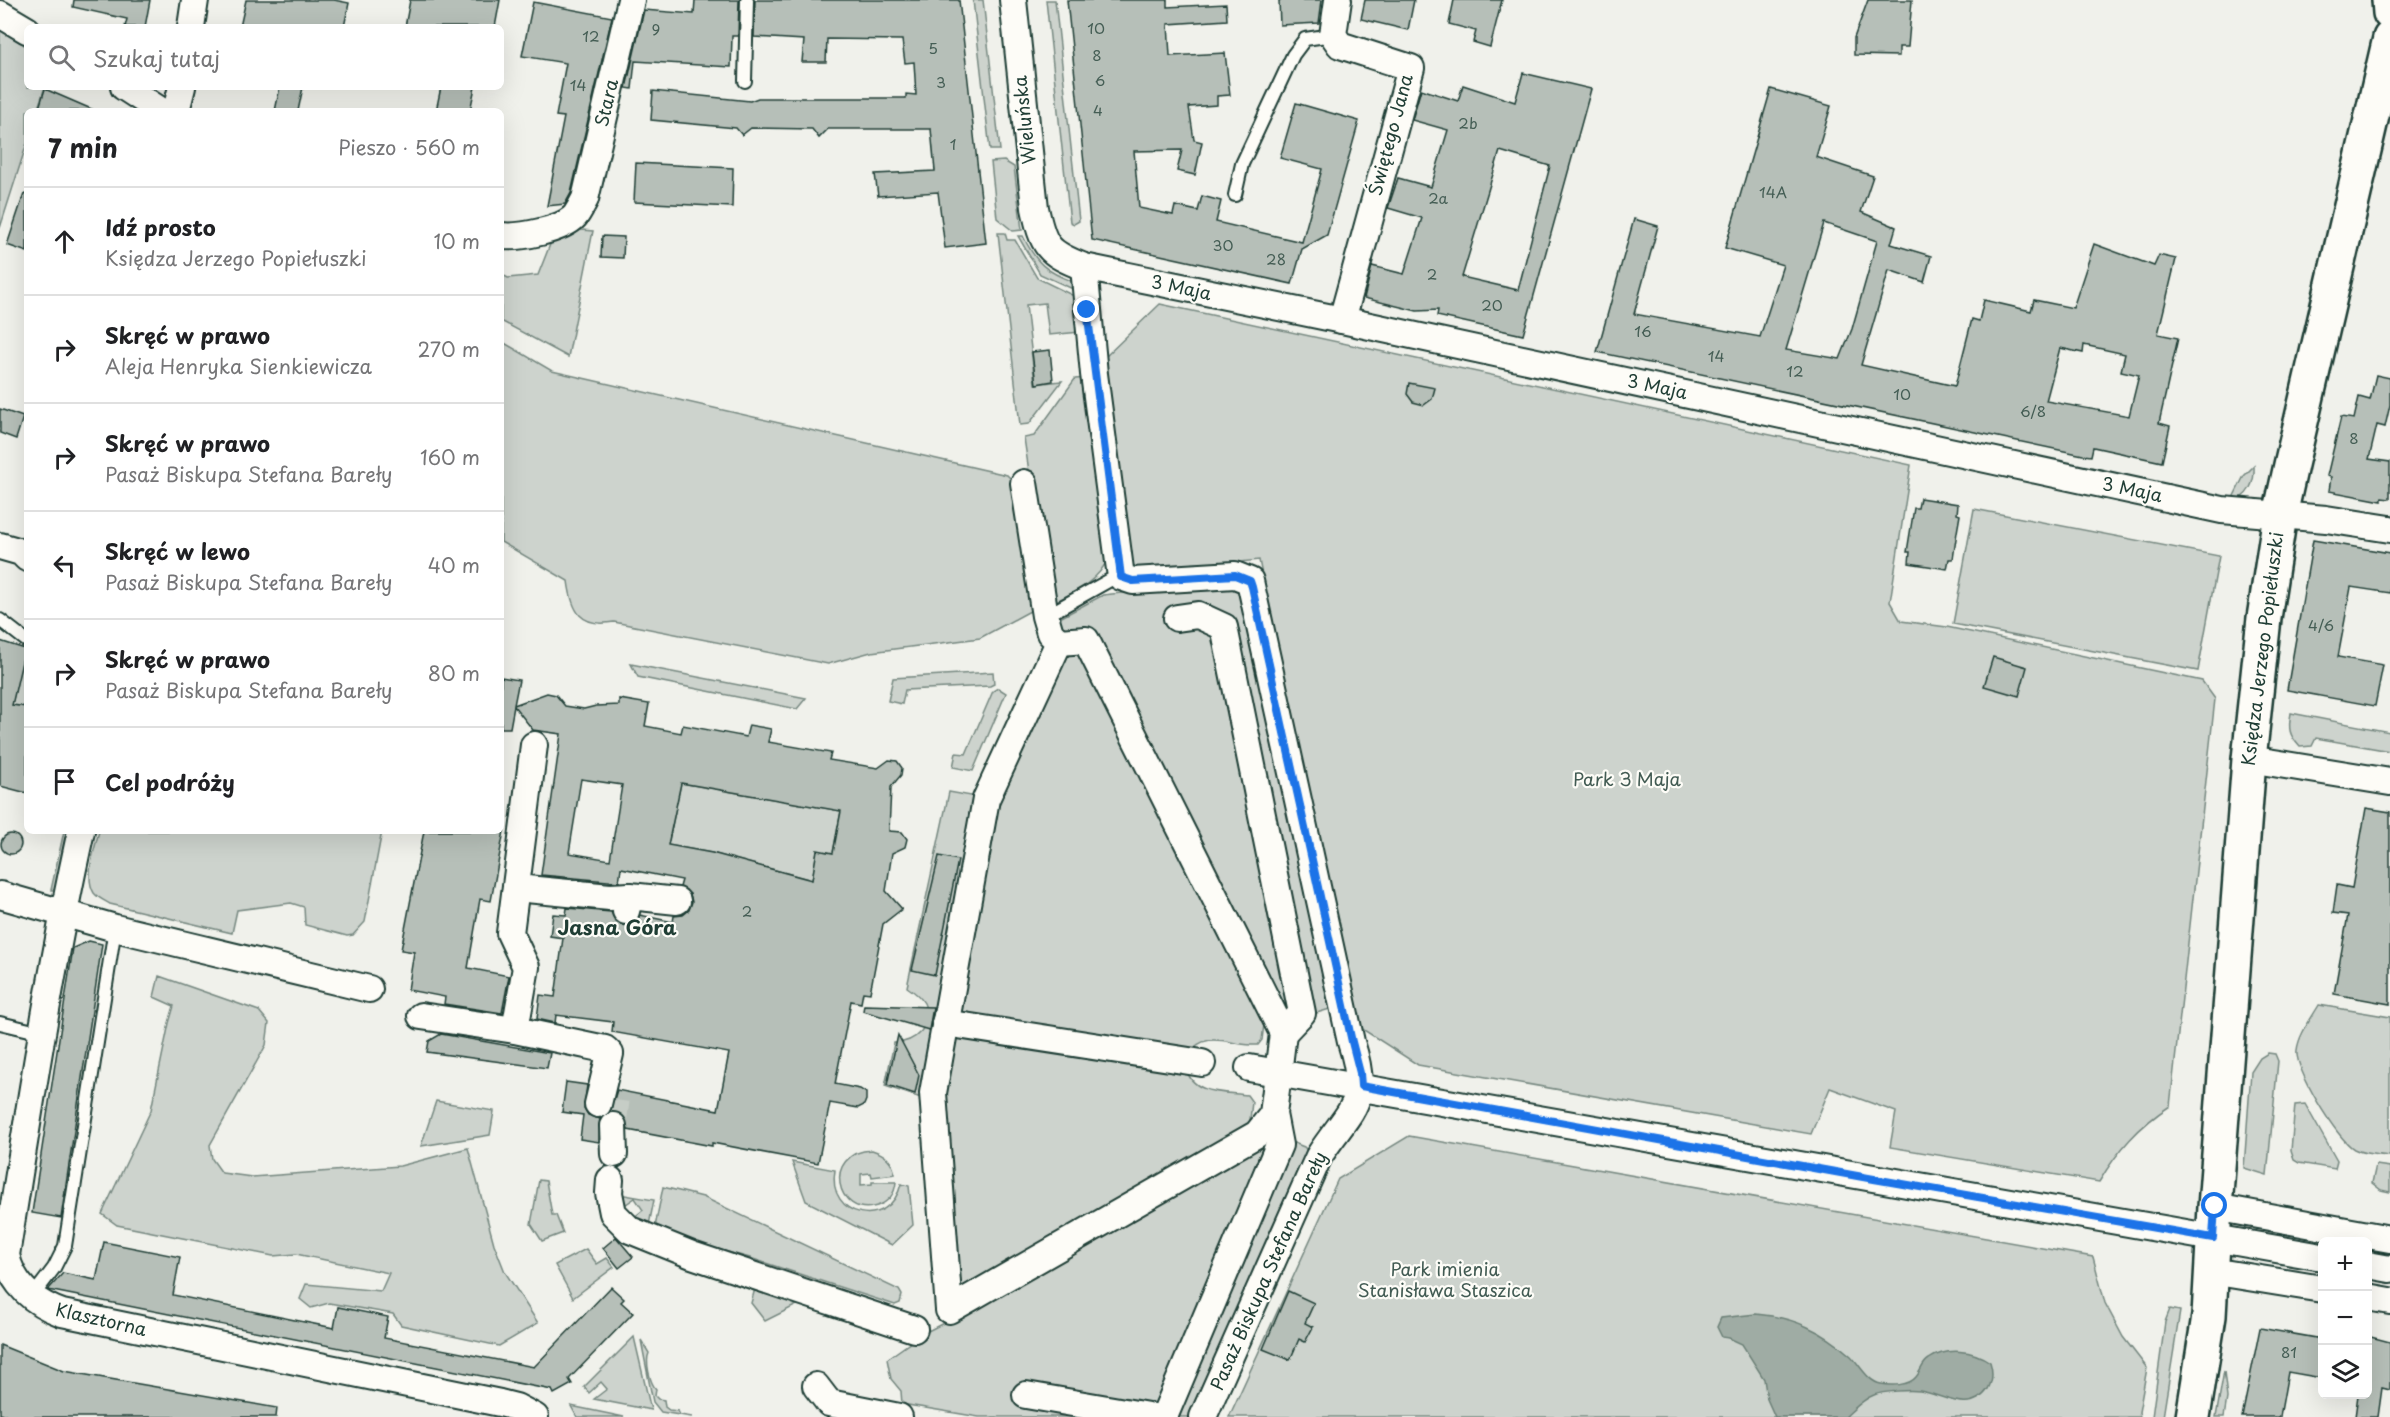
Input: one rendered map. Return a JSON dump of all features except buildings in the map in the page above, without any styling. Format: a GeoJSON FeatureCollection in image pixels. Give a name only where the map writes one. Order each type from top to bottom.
{"type":"FeatureCollection","features":[{"type":"Feature","properties":{"kind":"main road"},"geometry":{"type":"LineString","coordinates":[[2389,0],[2390,13]]}},
{"type":"Feature","properties":{"kind":"main road","name":"Księdza Jerzego Popiełuszki"},"geometry":{"type":"LineString","coordinates":[[2193,1417],[2209,1316],[2249,759],[2264,618],[2280,515],[2390,38]]}},
{"type":"Feature","properties":{"kind":"street"},"geometry":{"type":"LineString","coordinates":[[191,24],[195,0]]}},
{"type":"Feature","properties":{"kind":"street","name":"Stara"},"geometry":{"type":"LineString","coordinates":[[504,236],[533,234],[558,226],[574,217],[585,199],[631,0]]}},
{"type":"Feature","properties":{"kind":"street","name":"Wieluńska"},"geometry":{"type":"LineString","coordinates":[[1013,0],[1035,208],[1042,239]]}},
{"type":"Feature","properties":{"kind":"street"},"geometry":{"type":"LineString","coordinates":[[1333,35],[1338,0]]}},
{"type":"Feature","properties":{"kind":"street"},"geometry":{"type":"LineString","coordinates":[[0,14],[24,28]]}},
{"type":"Feature","properties":{"kind":"street","name":"Świętego Jana"},"geometry":{"type":"LineString","coordinates":[[1333,35],[1340,45],[1411,68],[1342,320]]}},
{"type":"Feature","properties":{"kind":"street"},"geometry":{"type":"LineString","coordinates":[[129,90],[156,108]]}},
{"type":"Feature","properties":{"kind":"street"},"geometry":{"type":"LineString","coordinates":[[177,108],[181,90]]}},
{"type":"Feature","properties":{"kind":"street","name":"3 Maja"},"geometry":{"type":"LineString","coordinates":[[1042,239],[1060,258],[1084,267],[1342,320],[2222,510],[2326,519],[2390,529]]}},
{"type":"Feature","properties":{"kind":"street"},"geometry":{"type":"LineString","coordinates":[[1084,267],[1094,374],[1121,577],[1133,581],[1235,575],[1250,581],[1360,1073],[1361,1086]]}},
{"type":"Feature","properties":{"kind":"street"},"geometry":{"type":"LineString","coordinates":[[1024,483],[1041,618],[1059,642],[1086,640],[1282,1033],[1273,1114],[1279,1145],[1164,1417]]}},
{"type":"Feature","properties":{"kind":"street"},"geometry":{"type":"LineString","coordinates":[[1177,618],[1198,615],[1224,627],[1302,1013],[1282,1033]]}},
{"type":"Feature","properties":{"kind":"street"},"geometry":{"type":"LineString","coordinates":[[1059,642],[986,799],[933,1093],[949,1310],[1257,1134],[1273,1114]]}},
{"type":"Feature","properties":{"kind":"street"},"geometry":{"type":"LineString","coordinates":[[515,1030],[526,967],[510,933],[534,745]]}},
{"type":"Feature","properties":{"kind":"street"},"geometry":{"type":"LineString","coordinates":[[2249,759],[2390,782]]}},
{"type":"Feature","properties":{"kind":"street","name":"Klasztorna"},"geometry":{"type":"LineString","coordinates":[[80,834],[63,913],[6,1255],[15,1280],[32,1298],[62,1313],[500,1403],[516,1407],[535,1417]]}},
{"type":"Feature","properties":{"kind":"street"},"geometry":{"type":"LineString","coordinates":[[516,888],[610,897],[628,904],[677,901]]}},
{"type":"Feature","properties":{"kind":"street"},"geometry":{"type":"LineString","coordinates":[[0,895],[115,928],[369,989]]}},
{"type":"Feature","properties":{"kind":"street"},"geometry":{"type":"LineString","coordinates":[[422,1016],[515,1030],[605,1049],[610,1054],[598,1104]]}},
{"type":"Feature","properties":{"kind":"street"},"geometry":{"type":"LineString","coordinates":[[945,1023],[1202,1063]]}},
{"type":"Feature","properties":{"kind":"street"},"geometry":{"type":"LineString","coordinates":[[1249,1068],[1361,1086],[1874,1179],[2214,1222],[2390,1239]]}},
{"type":"Feature","properties":{"kind":"street","name":"Pasaż Biskupa Stefana Bareły"},"geometry":{"type":"LineString","coordinates":[[1203,1417],[1319,1156],[1353,1109],[1361,1086]]}},
{"type":"Feature","properties":{"kind":"street"},"geometry":{"type":"LineString","coordinates":[[613,1126],[614,1154]]}},
{"type":"Feature","properties":{"kind":"street"},"geometry":{"type":"LineString","coordinates":[[610,1180],[609,1193],[613,1213],[630,1230],[692,1255],[914,1329]]}},
{"type":"Feature","properties":{"kind":"street"},"geometry":{"type":"LineString","coordinates":[[2214,1222],[2318,1256]]}},
{"type":"Feature","properties":{"kind":"street"},"geometry":{"type":"LineString","coordinates":[[2372,1266],[2390,1269]]}},
{"type":"Feature","properties":{"kind":"street"},"geometry":{"type":"LineString","coordinates":[[2211,1271],[2318,1288]]}},
{"type":"Feature","properties":{"kind":"street"},"geometry":{"type":"LineString","coordinates":[[2372,1298],[2390,1301]]}},
{"type":"Feature","properties":{"kind":"street"},"geometry":{"type":"LineString","coordinates":[[816,1386],[829,1403],[899,1417]]}},
{"type":"Feature","properties":{"kind":"street"},"geometry":{"type":"LineString","coordinates":[[1026,1395],[1154,1417]]}},
{"type":"Feature","properties":{"kind":"lane"},"geometry":{"type":"LineString","coordinates":[[745,81],[747,0]]}},
{"type":"Feature","properties":{"kind":"lane"},"geometry":{"type":"LineString","coordinates":[[1235,195],[1242,164],[1293,55],[1305,39],[1333,35]]}},
{"type":"Feature","properties":{"kind":"lane"},"geometry":{"type":"LineString","coordinates":[[1041,618],[1110,580],[1121,577]]}},
{"type":"Feature","properties":{"kind":"lane"},"geometry":{"type":"LineString","coordinates":[[0,620],[24,639]]}},
{"type":"Feature","properties":{"kind":"lane"},"geometry":{"type":"LineString","coordinates":[[32,1298],[54,1268],[65,1246],[115,928]]}},
{"type":"Feature","properties":{"kind":"lane"},"geometry":{"type":"LineString","coordinates":[[0,1023],[42,1033]]}},
{"type":"Feature","properties":{"kind":"green space"},"geometry":{"type":"Polygon","coordinates":[[[973,0],[983,0],[1000,150],[990,150],[973,0]]]}},
{"type":"Feature","properties":{"kind":"green space"},"geometry":{"type":"Polygon","coordinates":[[[1046,0],[1055,0],[1079,221],[1074,224],[1070,222],[1046,0]]]}},
{"type":"Feature","properties":{"kind":"green space"},"geometry":{"type":"Polygon","coordinates":[[[0,29],[24,45],[24,90],[44,90],[38,108],[24,108],[24,152],[0,228],[0,29]]]}},
{"type":"Feature","properties":{"kind":"green space"},"geometry":{"type":"Polygon","coordinates":[[[1004,161],[1014,167],[1022,230],[1013,231],[997,218],[991,162],[1004,161]]]}},
{"type":"Feature","properties":{"kind":"green space"},"geometry":{"type":"Polygon","coordinates":[[[570,229],[593,231],[568,357],[504,323],[504,276],[508,278],[538,275],[551,242],[570,229]]]}},
{"type":"Feature","properties":{"kind":"green space"},"geometry":{"type":"Polygon","coordinates":[[[998,233],[1005,233],[1007,240],[1015,240],[1037,278],[1076,297],[1080,332],[1049,335],[1045,303],[1026,305],[1035,384],[1062,381],[1029,424],[1020,425],[998,233]]]}},
{"type":"Feature","properties":{"kind":"green space"},"geometry":{"type":"Polygon","coordinates":[[[1018,236],[1023,236],[1037,260],[1049,270],[1074,282],[1075,290],[1040,274],[1018,236]]]}},
{"type":"Feature","properties":{"kind":"green space","name":"Park 3 Maja"},"geometry":{"type":"Polygon","coordinates":[[[1160,304],[1911,465],[1890,602],[1901,621],[1947,627],[2202,681],[2215,699],[2170,1106],[2148,1122],[2130,1140],[2099,1182],[1890,1147],[1896,1112],[1830,1088],[1811,1134],[1418,1065],[1353,1023],[1259,560],[1140,572],[1128,564],[1103,359],[1160,304]]]}},
{"type":"Feature","properties":{"kind":"green space"},"geometry":{"type":"Polygon","coordinates":[[[504,343],[552,371],[1007,475],[1014,482],[1030,611],[980,638],[871,652],[828,664],[614,622],[602,623],[586,620],[575,609],[568,581],[504,544],[504,343]]]}},
{"type":"Feature","properties":{"kind":"green space"},"geometry":{"type":"Polygon","coordinates":[[[1087,378],[1108,558],[1091,581],[1049,605],[1024,438],[1034,436],[1075,379],[1087,378]]]}},
{"type":"Feature","properties":{"kind":"green space"},"geometry":{"type":"Polygon","coordinates":[[[2254,466],[2253,478],[2247,493],[2232,500],[2244,476],[2254,466]]]}},
{"type":"Feature","properties":{"kind":"green space"},"geometry":{"type":"Polygon","coordinates":[[[1974,509],[2219,556],[2198,671],[1953,624],[1974,509]]]}},
{"type":"Feature","properties":{"kind":"green space"},"geometry":{"type":"Polygon","coordinates":[[[1222,582],[1232,584],[1247,595],[1330,1009],[1310,1015],[1237,624],[1219,631],[1293,1003],[1288,1010],[1277,1010],[1095,649],[1068,635],[1056,620],[1103,595],[1222,582]]]}},
{"type":"Feature","properties":{"kind":"green space"},"geometry":{"type":"Polygon","coordinates":[[[1084,650],[1266,1009],[1262,1040],[1258,1045],[1212,1040],[1203,1042],[1187,1055],[957,1017],[996,798],[1062,652],[1084,650]]]}},
{"type":"Feature","properties":{"kind":"green space"},"geometry":{"type":"Polygon","coordinates":[[[23,655],[24,712],[11,708],[23,655]]]}},
{"type":"Feature","properties":{"kind":"green space"},"geometry":{"type":"Polygon","coordinates":[[[631,664],[806,698],[797,709],[638,677],[631,664]]]}},
{"type":"Feature","properties":{"kind":"green space"},"geometry":{"type":"Polygon","coordinates":[[[993,672],[994,684],[990,686],[905,690],[902,704],[888,701],[893,678],[993,672]]]}},
{"type":"Feature","properties":{"kind":"green space"},"geometry":{"type":"Polygon","coordinates":[[[998,688],[1006,693],[973,771],[953,767],[956,753],[966,754],[993,691],[998,688]]]}},
{"type":"Feature","properties":{"kind":"green space"},"geometry":{"type":"Polygon","coordinates":[[[2291,713],[2390,732],[2390,751],[2316,738],[2312,746],[2300,747],[2290,732],[2291,713]]]}},
{"type":"Feature","properties":{"kind":"green space"},"geometry":{"type":"Polygon","coordinates":[[[681,783],[841,811],[833,853],[817,851],[812,880],[712,853],[668,845],[681,783]]]}},
{"type":"Feature","properties":{"kind":"green space"},"geometry":{"type":"Polygon","coordinates":[[[949,792],[977,797],[921,1098],[885,1086],[894,1043],[916,1036],[927,1019],[924,1003],[907,987],[949,792]]]}},
{"type":"Feature","properties":{"kind":"green space"},"geometry":{"type":"Polygon","coordinates":[[[63,834],[68,834],[56,890],[51,890],[63,834]]]}},
{"type":"Feature","properties":{"kind":"green space"},"geometry":{"type":"Polygon","coordinates":[[[98,834],[381,834],[365,922],[353,935],[347,936],[305,925],[304,907],[291,903],[237,910],[232,933],[110,904],[94,893],[90,879],[91,862],[98,834]]]}},
{"type":"Feature","properties":{"kind":"green space"},"geometry":{"type":"Polygon","coordinates":[[[159,976],[259,1011],[269,1023],[266,1045],[210,1145],[212,1159],[222,1173],[252,1177],[400,1166],[468,1148],[494,1244],[505,1272],[538,1323],[499,1346],[401,1325],[393,1314],[329,1303],[311,1308],[300,1299],[306,1284],[381,1291],[389,1273],[296,1254],[273,1256],[117,1225],[102,1214],[151,1110],[174,1006],[154,997],[159,976]]]}},
{"type":"Feature","properties":{"kind":"green space"},"geometry":{"type":"Polygon","coordinates":[[[2319,1005],[2390,1017],[2390,1156],[2354,1149],[2338,1132],[2309,1087],[2302,1072],[2297,1050],[2303,1032],[2319,1005]]]}},
{"type":"Feature","properties":{"kind":"green space"},"geometry":{"type":"Polygon","coordinates":[[[954,1032],[1186,1067],[1194,1083],[1201,1087],[1219,1092],[1247,1095],[1252,1102],[1249,1128],[973,1292],[954,1284],[944,1099],[954,1032]]]}},
{"type":"Feature","properties":{"kind":"green space"},"geometry":{"type":"Polygon","coordinates":[[[2268,1053],[2275,1054],[2278,1061],[2267,1175],[2244,1168],[2251,1072],[2260,1058],[2268,1053]]]}},
{"type":"Feature","properties":{"kind":"green space"},"geometry":{"type":"Polygon","coordinates":[[[436,1101],[494,1111],[490,1135],[421,1146],[436,1101]]]}},
{"type":"Feature","properties":{"kind":"green space"},"geometry":{"type":"Polygon","coordinates":[[[2305,1104],[2337,1161],[2335,1169],[2299,1163],[2294,1160],[2291,1151],[2295,1105],[2305,1104]]]}},
{"type":"Feature","properties":{"kind":"green space","name":"Park imienia Stanisława Staszica"},"geometry":{"type":"Polygon","coordinates":[[[1409,1136],[2093,1257],[2105,1303],[2123,1337],[2147,1368],[2140,1417],[1229,1417],[1338,1179],[1409,1136]]]}},
{"type":"Feature","properties":{"kind":"green space"},"geometry":{"type":"Polygon","coordinates":[[[1265,1138],[1270,1141],[1159,1409],[1119,1417],[979,1417],[902,1404],[901,1391],[891,1379],[887,1359],[924,1333],[973,1308],[976,1310],[1265,1138]]]}},
{"type":"Feature","properties":{"kind":"green space"},"geometry":{"type":"Polygon","coordinates":[[[1289,1141],[1308,1151],[1194,1417],[1170,1417],[1289,1141]]]}},
{"type":"Feature","properties":{"kind":"green space"},"geometry":{"type":"Polygon","coordinates":[[[872,1150],[887,1158],[895,1174],[872,1177],[871,1173],[861,1174],[861,1185],[872,1184],[872,1182],[896,1182],[891,1197],[885,1202],[877,1206],[863,1207],[852,1203],[844,1195],[840,1184],[840,1172],[846,1161],[856,1154],[872,1150]]]}},
{"type":"Feature","properties":{"kind":"green space"},"geometry":{"type":"Polygon","coordinates":[[[792,1162],[835,1170],[835,1186],[840,1199],[849,1208],[860,1213],[873,1213],[885,1208],[895,1199],[901,1184],[909,1186],[913,1225],[892,1245],[806,1201],[792,1162]]]}},
{"type":"Feature","properties":{"kind":"green space"},"geometry":{"type":"Polygon","coordinates":[[[2376,1165],[2390,1167],[2390,1192],[2381,1190],[2372,1183],[2376,1165]]]}},
{"type":"Feature","properties":{"kind":"green space"},"geometry":{"type":"Polygon","coordinates":[[[539,1180],[546,1181],[552,1215],[556,1215],[563,1233],[542,1241],[531,1224],[539,1180]]]}},
{"type":"Feature","properties":{"kind":"green space"},"geometry":{"type":"Polygon","coordinates":[[[663,1187],[703,1197],[899,1290],[902,1295],[900,1303],[895,1305],[750,1258],[654,1232],[663,1187]]]}},
{"type":"Feature","properties":{"kind":"green space"},"geometry":{"type":"Polygon","coordinates":[[[619,1194],[654,1200],[648,1230],[632,1219],[643,1210],[635,1198],[623,1206],[619,1194]]]}},
{"type":"Feature","properties":{"kind":"green space"},"geometry":{"type":"Polygon","coordinates":[[[586,1249],[597,1264],[607,1258],[614,1267],[573,1298],[555,1265],[586,1249]]]}},
{"type":"Feature","properties":{"kind":"green space"},"geometry":{"type":"Polygon","coordinates":[[[756,1285],[807,1300],[765,1321],[751,1303],[756,1285]]]}},
{"type":"Feature","properties":{"kind":"green space"},"geometry":{"type":"Polygon","coordinates":[[[2170,1309],[2180,1311],[2163,1417],[2152,1417],[2165,1322],[2170,1309]]]}},
{"type":"Feature","properties":{"kind":"green space"},"geometry":{"type":"Polygon","coordinates":[[[634,1337],[651,1410],[594,1399],[607,1389],[601,1382],[589,1393],[584,1387],[634,1337]]]}},
{"type":"Feature","properties":{"kind":"green space"},"geometry":{"type":"Polygon","coordinates":[[[641,1340],[649,1353],[648,1367],[656,1389],[655,1396],[664,1400],[665,1407],[669,1410],[692,1417],[661,1412],[653,1402],[641,1340]]]}},
{"type":"Feature","properties":{"kind":"green space"},"geometry":{"type":"Polygon","coordinates":[[[2224,1371],[2227,1398],[2224,1417],[2216,1417],[2224,1371]]]}},
{"type":"Feature","properties":{"kind":"green space"},"geometry":{"type":"Polygon","coordinates":[[[571,1406],[624,1417],[577,1417],[571,1406]]]}},
{"type":"Feature","properties":{"kind":"shaded area"},"geometry":{"type":"Polygon","coordinates":[[[1756,1314],[1795,1322],[1830,1339],[1851,1356],[1864,1373],[1876,1383],[1895,1385],[1909,1382],[1916,1377],[1927,1361],[1936,1355],[1952,1352],[1976,1355],[1990,1362],[1991,1382],[1981,1397],[1973,1401],[1955,1401],[1920,1391],[1897,1391],[1870,1397],[1845,1417],[1775,1417],[1767,1399],[1764,1379],[1742,1344],[1722,1337],[1717,1327],[1721,1318],[1756,1314]]]}},
{"type":"Feature","properties":{"kind":"tunnel"},"geometry":{"type":"LineString","coordinates":[[613,1126],[618,1091]]}},
{"type":"Feature","properties":{"kind":"district","name":"Jasna Góra"},"geometry":{"type":"Point","coordinates":[617,928]}},
{"type":"Feature","properties":{"kind":"route"},"geometry":{"type":"LineString","coordinates":[[1087,310],[1121,577],[1133,581],[1235,575],[1243,576],[1250,581],[1360,1073],[1361,1086],[1411,1097],[2213,1238],[2215,1206]]}}]}
